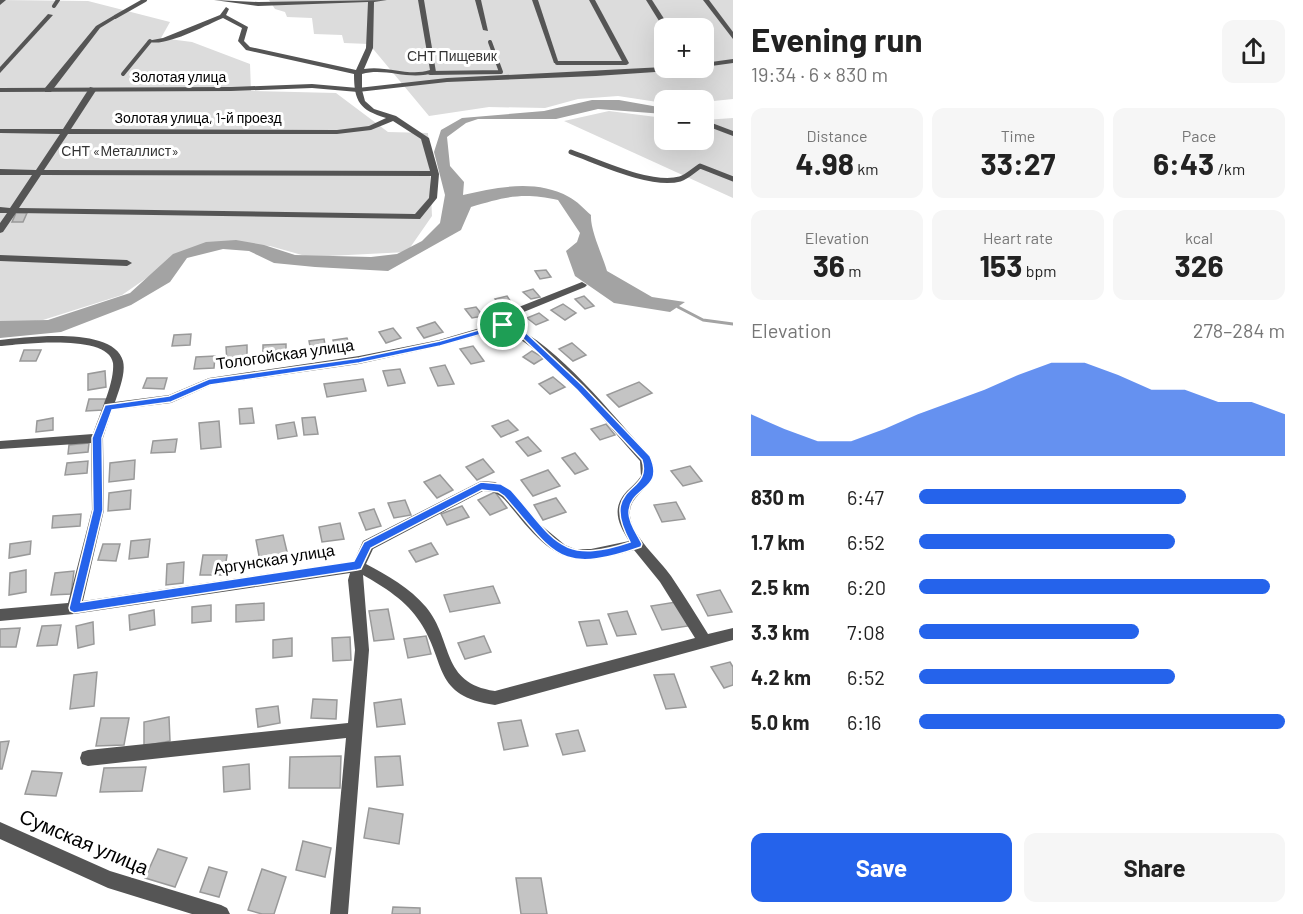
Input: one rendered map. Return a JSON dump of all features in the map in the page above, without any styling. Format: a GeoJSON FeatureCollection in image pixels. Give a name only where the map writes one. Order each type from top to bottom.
{"type":"FeatureCollection","features":[{"type":"Feature","properties":{"kind":"street"},"geometry":{"type":"LineString","coordinates":[[217,0],[230,3],[384,0]]}},
{"type":"Feature","properties":{"kind":"street"},"geometry":{"type":"LineString","coordinates":[[358,73],[365,65],[371,41],[371,0]]}},
{"type":"Feature","properties":{"kind":"street"},"geometry":{"type":"LineString","coordinates":[[223,16],[245,27],[241,41],[248,49],[358,73],[369,68],[410,74],[430,73],[435,69],[421,0]]}},
{"type":"Feature","properties":{"kind":"street"},"geometry":{"type":"LineString","coordinates":[[478,0],[486,30]]}},
{"type":"Feature","properties":{"kind":"street"},"geometry":{"type":"LineString","coordinates":[[535,0],[557,63]]}},
{"type":"Feature","properties":{"kind":"street"},"geometry":{"type":"LineString","coordinates":[[592,0],[626,63]]}},
{"type":"Feature","properties":{"kind":"street"},"geometry":{"type":"LineString","coordinates":[[649,0],[661,18]]}},
{"type":"Feature","properties":{"kind":"street"},"geometry":{"type":"LineString","coordinates":[[706,0],[733,37]]}},
{"type":"Feature","properties":{"kind":"street"},"geometry":{"type":"LineString","coordinates":[[150,41],[164,40],[223,16],[230,3]]}},
{"type":"Feature","properties":{"kind":"street"},"geometry":{"type":"LineString","coordinates":[[0,71],[50,15]]}},
{"type":"Feature","properties":{"kind":"street"},"geometry":{"type":"LineString","coordinates":[[48,90],[98,27],[115,17]]}},
{"type":"Feature","properties":{"kind":"street"},"geometry":{"type":"LineString","coordinates":[[714,64],[733,61]]}},
{"type":"Feature","properties":{"kind":"street","name":"Золотая улица"},"geometry":{"type":"LineString","coordinates":[[0,90],[231,89],[312,86],[358,90],[447,80],[654,70]]}},
{"type":"Feature","properties":{"kind":"street"},"geometry":{"type":"LineString","coordinates":[[0,210],[417,217],[433,198],[435,174],[425,138],[393,118],[371,111],[362,102],[358,90],[360,80],[358,73]]}},
{"type":"Feature","properties":{"kind":"street"},"geometry":{"type":"LineString","coordinates":[[0,230],[93,89]]}},
{"type":"Feature","properties":{"kind":"street","name":"Золотая улица, 1-й проезд"},"geometry":{"type":"LineString","coordinates":[[0,131],[353,131],[378,126],[393,118]]}},
{"type":"Feature","properties":{"kind":"street"},"geometry":{"type":"LineString","coordinates":[[714,126],[733,134]]}},
{"type":"Feature","properties":{"kind":"street"},"geometry":{"type":"LineString","coordinates":[[0,172],[435,174]]}},
{"type":"Feature","properties":{"kind":"street"},"geometry":{"type":"LineString","coordinates":[[0,258],[127,263]]}},
{"type":"Feature","properties":{"kind":"street","name":"Тологойская улица"},"geometry":{"type":"LineString","coordinates":[[108,407],[171,399],[209,382],[359,360],[440,344],[503,325],[502,320],[505,316],[582,285]]}},
{"type":"Feature","properties":{"kind":"street"},"geometry":{"type":"LineString","coordinates":[[503,325],[519,330],[580,388],[646,459],[650,470],[648,479],[628,497],[623,513],[626,525],[637,544],[674,590],[704,640]]}},
{"type":"Feature","properties":{"kind":"street"},"geometry":{"type":"LineString","coordinates":[[0,343],[78,340],[106,345],[115,352],[118,361],[108,407],[97,438],[98,510],[74,608]]}},
{"type":"Feature","properties":{"kind":"street"},"geometry":{"type":"LineString","coordinates":[[0,445],[97,438]]}},
{"type":"Feature","properties":{"kind":"street"},"geometry":{"type":"LineString","coordinates":[[339,914],[362,650],[355,580],[357,566],[368,545],[481,486],[501,488],[557,549],[572,555],[597,555],[637,544]]}},
{"type":"Feature","properties":{"kind":"street","name":"Аргунская улица"},"geometry":{"type":"LineString","coordinates":[[0,615],[74,608],[357,566],[391,584],[425,617],[455,683],[467,692],[481,697],[495,698],[704,640],[733,635]]}},
{"type":"Feature","properties":{"kind":"street"},"geometry":{"type":"LineString","coordinates":[[88,758],[356,730]]}},
{"type":"Feature","properties":{"kind":"street","name":"Сумская улица"},"geometry":{"type":"LineString","coordinates":[[0,830],[108,879],[222,914]]}},
{"type":"Feature","properties":{"kind":"lane"},"geometry":{"type":"LineString","coordinates":[[54,6],[58,0]]}},
{"type":"Feature","properties":{"kind":"lane"},"geometry":{"type":"LineString","coordinates":[[115,17],[145,0]]}},
{"type":"Feature","properties":{"kind":"lane"},"geometry":{"type":"LineString","coordinates":[[123,74],[150,41]]}},
{"type":"Feature","properties":{"kind":"lane"},"geometry":{"type":"LineString","coordinates":[[430,73],[501,72],[490,42]]}},
{"type":"Feature","properties":{"kind":"lane"},"geometry":{"type":"LineString","coordinates":[[557,63],[626,63]]}},
{"type":"Feature","properties":{"kind":"lane"},"geometry":{"type":"LineString","coordinates":[[571,152],[613,168],[650,177],[681,179],[700,166],[733,179]]}},
{"type":"Feature","properties":{"kind":"green space","name":"СНТ «Металлист»"},"geometry":{"type":"Polygon","coordinates":[[[0,0],[88,1],[170,22],[161,38],[192,42],[250,64],[251,91],[336,93],[388,132],[428,133],[432,216],[407,252],[309,257],[270,246],[221,243],[164,266],[122,295],[43,320],[0,326],[0,0]]]}},
{"type":"Feature","properties":{"kind":"green space","name":"СНТ Пищевик"},"geometry":{"type":"Polygon","coordinates":[[[269,0],[733,0],[733,99],[714,101],[714,90],[654,90],[654,101],[618,96],[578,99],[545,108],[489,107],[429,116],[369,44],[344,43],[342,35],[314,34],[312,18],[287,17],[285,12],[275,9],[269,0]]]}},
{"type":"Feature","properties":{"kind":"green space"},"geometry":{"type":"Polygon","coordinates":[[[609,111],[654,117],[654,150],[714,150],[714,119],[733,118],[733,198],[564,121],[609,111]]]}},
{"type":"Feature","properties":{"kind":"shaded area"},"geometry":{"type":"Polygon","coordinates":[[[592,100],[619,100],[654,106],[654,113],[598,109],[556,119],[478,119],[466,123],[447,137],[450,166],[464,182],[463,195],[517,186],[556,191],[578,203],[591,215],[594,235],[607,271],[652,297],[685,302],[670,312],[614,303],[575,276],[566,251],[577,242],[580,233],[558,200],[524,196],[504,198],[471,207],[461,230],[388,271],[274,263],[249,251],[223,249],[187,258],[170,282],[131,305],[61,332],[0,338],[0,321],[48,320],[130,293],[173,254],[206,242],[236,240],[264,245],[295,255],[371,257],[397,254],[422,241],[440,223],[445,195],[434,152],[441,130],[462,118],[544,111],[592,100]]]}},
{"type":"Feature","properties":{"kind":"building"},"geometry":{"type":"Polygon","coordinates":[[[16,213],[27,213],[23,222],[12,222],[16,213]]]}},
{"type":"Feature","properties":{"kind":"building"},"geometry":{"type":"Polygon","coordinates":[[[546,270],[551,277],[540,279],[535,271],[546,270]]]}},
{"type":"Feature","properties":{"kind":"building"},"geometry":{"type":"Polygon","coordinates":[[[533,289],[540,297],[531,299],[523,292],[533,289]]]}},
{"type":"Feature","properties":{"kind":"building"},"geometry":{"type":"Polygon","coordinates":[[[507,296],[513,305],[501,307],[495,299],[507,296]]]}},
{"type":"Feature","properties":{"kind":"building"},"geometry":{"type":"Polygon","coordinates":[[[584,296],[594,306],[585,309],[575,299],[584,296]]]}},
{"type":"Feature","properties":{"kind":"building"},"geometry":{"type":"Polygon","coordinates":[[[563,304],[576,313],[565,320],[551,310],[563,304]]]}},
{"type":"Feature","properties":{"kind":"building"},"geometry":{"type":"Polygon","coordinates":[[[476,307],[483,316],[472,318],[465,309],[476,307]]]}},
{"type":"Feature","properties":{"kind":"building"},"geometry":{"type":"Polygon","coordinates":[[[539,313],[548,320],[536,325],[527,318],[539,313]]]}},
{"type":"Feature","properties":{"kind":"building"},"geometry":{"type":"Polygon","coordinates":[[[435,322],[443,332],[424,338],[417,328],[435,322]]]}},
{"type":"Feature","properties":{"kind":"building"},"geometry":{"type":"Polygon","coordinates":[[[393,328],[401,338],[386,343],[379,332],[393,328]]]}},
{"type":"Feature","properties":{"kind":"building"},"geometry":{"type":"Polygon","coordinates":[[[191,334],[190,345],[172,346],[174,335],[191,334]]]}},
{"type":"Feature","properties":{"kind":"building"},"geometry":{"type":"Polygon","coordinates":[[[347,338],[352,351],[337,353],[333,340],[347,338]]]}},
{"type":"Feature","properties":{"kind":"building"},"geometry":{"type":"Polygon","coordinates":[[[324,339],[326,350],[311,352],[309,341],[324,339]]]}},
{"type":"Feature","properties":{"kind":"building"},"geometry":{"type":"Polygon","coordinates":[[[572,343],[586,355],[573,361],[559,349],[572,343]]]}},
{"type":"Feature","properties":{"kind":"building"},"geometry":{"type":"Polygon","coordinates":[[[286,344],[286,354],[263,355],[263,345],[286,344]]]}},
{"type":"Feature","properties":{"kind":"building"},"geometry":{"type":"Polygon","coordinates":[[[247,345],[247,360],[227,362],[226,347],[247,345]]]}},
{"type":"Feature","properties":{"kind":"building"},"geometry":{"type":"Polygon","coordinates":[[[473,346],[484,361],[471,364],[460,349],[473,346]]]}},
{"type":"Feature","properties":{"kind":"building"},"geometry":{"type":"Polygon","coordinates":[[[24,350],[41,350],[36,361],[20,361],[24,350]]]}},
{"type":"Feature","properties":{"kind":"building"},"geometry":{"type":"Polygon","coordinates":[[[532,351],[544,358],[534,364],[523,357],[532,351]]]}},
{"type":"Feature","properties":{"kind":"building"},"geometry":{"type":"Polygon","coordinates":[[[215,356],[214,368],[194,369],[196,357],[215,356]]]}},
{"type":"Feature","properties":{"kind":"building"},"geometry":{"type":"Polygon","coordinates":[[[445,365],[454,384],[438,386],[430,368],[445,365]]]}},
{"type":"Feature","properties":{"kind":"building"},"geometry":{"type":"Polygon","coordinates":[[[400,369],[405,383],[388,386],[383,371],[400,369]]]}},
{"type":"Feature","properties":{"kind":"building"},"geometry":{"type":"Polygon","coordinates":[[[105,371],[106,387],[88,390],[88,374],[105,371]]]}},
{"type":"Feature","properties":{"kind":"building"},"geometry":{"type":"Polygon","coordinates":[[[553,377],[565,387],[550,394],[539,384],[553,377]]]}},
{"type":"Feature","properties":{"kind":"building"},"geometry":{"type":"Polygon","coordinates":[[[147,378],[167,378],[164,389],[143,388],[147,378]]]}},
{"type":"Feature","properties":{"kind":"building"},"geometry":{"type":"Polygon","coordinates":[[[363,379],[366,391],[327,397],[324,384],[363,379]]]}},
{"type":"Feature","properties":{"kind":"building"},"geometry":{"type":"Polygon","coordinates":[[[639,382],[652,393],[619,407],[607,395],[639,382]]]}},
{"type":"Feature","properties":{"kind":"building"},"geometry":{"type":"Polygon","coordinates":[[[89,399],[106,399],[103,410],[86,411],[89,399]]]}},
{"type":"Feature","properties":{"kind":"building"},"geometry":{"type":"Polygon","coordinates":[[[252,408],[254,423],[240,424],[239,409],[252,408]]]}},
{"type":"Feature","properties":{"kind":"building"},"geometry":{"type":"Polygon","coordinates":[[[315,417],[318,434],[304,435],[302,418],[315,417]]]}},
{"type":"Feature","properties":{"kind":"building"},"geometry":{"type":"Polygon","coordinates":[[[53,418],[53,430],[36,432],[37,421],[53,418]]]}},
{"type":"Feature","properties":{"kind":"building"},"geometry":{"type":"Polygon","coordinates":[[[508,420],[518,430],[501,437],[492,426],[508,420]]]}},
{"type":"Feature","properties":{"kind":"building"},"geometry":{"type":"Polygon","coordinates":[[[219,421],[221,447],[201,449],[199,423],[219,421]]]}},
{"type":"Feature","properties":{"kind":"building"},"geometry":{"type":"Polygon","coordinates":[[[294,422],[297,436],[278,439],[276,425],[294,422]]]}},
{"type":"Feature","properties":{"kind":"building"},"geometry":{"type":"Polygon","coordinates":[[[606,424],[615,435],[600,440],[591,429],[606,424]]]}},
{"type":"Feature","properties":{"kind":"building"},"geometry":{"type":"Polygon","coordinates":[[[528,437],[541,451],[528,456],[516,442],[528,437]]]}},
{"type":"Feature","properties":{"kind":"building"},"geometry":{"type":"Polygon","coordinates":[[[177,439],[175,452],[151,453],[153,441],[177,439]]]}},
{"type":"Feature","properties":{"kind":"building"},"geometry":{"type":"Polygon","coordinates":[[[89,443],[88,452],[68,454],[69,445],[89,443]]]}},
{"type":"Feature","properties":{"kind":"building"},"geometry":{"type":"Polygon","coordinates":[[[575,453],[588,469],[575,474],[562,458],[575,453]]]}},
{"type":"Feature","properties":{"kind":"building"},"geometry":{"type":"Polygon","coordinates":[[[483,459],[494,472],[477,480],[466,467],[483,459]]]}},
{"type":"Feature","properties":{"kind":"building"},"geometry":{"type":"Polygon","coordinates":[[[135,460],[134,479],[109,482],[110,463],[135,460]]]}},
{"type":"Feature","properties":{"kind":"building"},"geometry":{"type":"Polygon","coordinates":[[[88,461],[87,473],[65,475],[67,463],[88,461]]]}},
{"type":"Feature","properties":{"kind":"building"},"geometry":{"type":"Polygon","coordinates":[[[690,466],[702,481],[683,486],[671,471],[690,466]]]}},
{"type":"Feature","properties":{"kind":"building"},"geometry":{"type":"Polygon","coordinates":[[[548,470],[560,486],[533,496],[521,480],[548,470]]]}},
{"type":"Feature","properties":{"kind":"building"},"geometry":{"type":"Polygon","coordinates":[[[440,475],[453,490],[437,498],[424,482],[440,475]]]}},
{"type":"Feature","properties":{"kind":"building"},"geometry":{"type":"Polygon","coordinates":[[[131,490],[130,509],[108,511],[109,493],[131,490]]]}},
{"type":"Feature","properties":{"kind":"building"},"geometry":{"type":"Polygon","coordinates":[[[495,492],[507,508],[490,515],[478,500],[495,492]]]}},
{"type":"Feature","properties":{"kind":"building"},"geometry":{"type":"Polygon","coordinates":[[[556,498],[566,512],[543,520],[534,505],[556,498]]]}},
{"type":"Feature","properties":{"kind":"building"},"geometry":{"type":"Polygon","coordinates":[[[405,500],[411,515],[394,518],[388,503],[405,500]]]}},
{"type":"Feature","properties":{"kind":"building"},"geometry":{"type":"Polygon","coordinates":[[[676,502],[685,519],[662,522],[654,505],[676,502]]]}},
{"type":"Feature","properties":{"kind":"building"},"geometry":{"type":"Polygon","coordinates":[[[462,506],[469,517],[447,525],[441,514],[462,506]]]}},
{"type":"Feature","properties":{"kind":"building"},"geometry":{"type":"Polygon","coordinates":[[[374,509],[381,526],[366,530],[359,513],[374,509]]]}},
{"type":"Feature","properties":{"kind":"building"},"geometry":{"type":"Polygon","coordinates":[[[81,514],[80,526],[52,528],[53,516],[81,514]]]}},
{"type":"Feature","properties":{"kind":"building"},"geometry":{"type":"Polygon","coordinates":[[[340,523],[344,539],[322,542],[319,527],[340,523]]]}},
{"type":"Feature","properties":{"kind":"building"},"geometry":{"type":"Polygon","coordinates":[[[283,535],[288,556],[260,561],[256,540],[283,535]]]}},
{"type":"Feature","properties":{"kind":"building"},"geometry":{"type":"Polygon","coordinates":[[[150,539],[148,557],[129,559],[131,541],[150,539]]]}},
{"type":"Feature","properties":{"kind":"building"},"geometry":{"type":"Polygon","coordinates":[[[31,541],[30,554],[9,558],[10,544],[31,541]]]}},
{"type":"Feature","properties":{"kind":"building"},"geometry":{"type":"Polygon","coordinates":[[[431,543],[438,554],[416,562],[409,551],[431,543]]]}},
{"type":"Feature","properties":{"kind":"building"},"geometry":{"type":"Polygon","coordinates":[[[103,544],[120,544],[116,561],[98,560],[103,544]]]}},
{"type":"Feature","properties":{"kind":"building"},"geometry":{"type":"Polygon","coordinates":[[[203,555],[227,555],[224,575],[200,575],[203,555]]]}},
{"type":"Feature","properties":{"kind":"building"},"geometry":{"type":"Polygon","coordinates":[[[184,562],[183,583],[166,585],[167,564],[184,562]]]}},
{"type":"Feature","properties":{"kind":"building"},"geometry":{"type":"Polygon","coordinates":[[[26,570],[26,592],[9,595],[10,573],[26,570]]]}},
{"type":"Feature","properties":{"kind":"building"},"geometry":{"type":"Polygon","coordinates":[[[74,571],[71,594],[51,595],[55,573],[74,571]]]}},
{"type":"Feature","properties":{"kind":"building"},"geometry":{"type":"Polygon","coordinates":[[[493,586],[500,603],[450,612],[444,595],[493,586]]]}},
{"type":"Feature","properties":{"kind":"building"},"geometry":{"type":"Polygon","coordinates":[[[720,590],[732,612],[708,616],[697,595],[720,590]]]}},
{"type":"Feature","properties":{"kind":"building"},"geometry":{"type":"Polygon","coordinates":[[[676,602],[688,626],[662,630],[651,606],[676,602]]]}},
{"type":"Feature","properties":{"kind":"building"},"geometry":{"type":"Polygon","coordinates":[[[264,603],[264,620],[236,622],[236,605],[264,603]]]}},
{"type":"Feature","properties":{"kind":"building"},"geometry":{"type":"Polygon","coordinates":[[[211,605],[211,621],[192,623],[192,607],[211,605]]]}},
{"type":"Feature","properties":{"kind":"building"},"geometry":{"type":"Polygon","coordinates":[[[388,609],[394,639],[374,641],[369,611],[388,609]]]}},
{"type":"Feature","properties":{"kind":"building"},"geometry":{"type":"Polygon","coordinates":[[[154,610],[155,625],[130,630],[129,615],[154,610]]]}},
{"type":"Feature","properties":{"kind":"building"},"geometry":{"type":"Polygon","coordinates":[[[627,611],[636,634],[617,636],[608,614],[627,611]]]}},
{"type":"Feature","properties":{"kind":"building"},"geometry":{"type":"Polygon","coordinates":[[[599,620],[607,644],[587,646],[579,622],[599,620]]]}},
{"type":"Feature","properties":{"kind":"building"},"geometry":{"type":"Polygon","coordinates":[[[93,622],[94,644],[78,648],[76,626],[93,622]]]}},
{"type":"Feature","properties":{"kind":"building"},"geometry":{"type":"Polygon","coordinates":[[[61,625],[57,645],[37,646],[42,626],[61,625]]]}},
{"type":"Feature","properties":{"kind":"building"},"geometry":{"type":"Polygon","coordinates":[[[20,628],[16,647],[0,647],[0,629],[20,628]]]}},
{"type":"Feature","properties":{"kind":"building"},"geometry":{"type":"Polygon","coordinates":[[[426,636],[431,654],[408,658],[404,639],[426,636]]]}},
{"type":"Feature","properties":{"kind":"building"},"geometry":{"type":"Polygon","coordinates":[[[484,636],[491,652],[465,659],[458,643],[484,636]]]}},
{"type":"Feature","properties":{"kind":"building"},"geometry":{"type":"Polygon","coordinates":[[[350,637],[351,660],[333,661],[332,638],[350,637]]]}},
{"type":"Feature","properties":{"kind":"building"},"geometry":{"type":"Polygon","coordinates":[[[292,638],[292,656],[273,658],[273,640],[292,638]]]}},
{"type":"Feature","properties":{"kind":"building"},"geometry":{"type":"Polygon","coordinates":[[[730,662],[733,667],[733,685],[724,688],[711,667],[730,662]]]}},
{"type":"Feature","properties":{"kind":"building"},"geometry":{"type":"Polygon","coordinates":[[[97,672],[94,706],[70,709],[74,675],[97,672]]]}},
{"type":"Feature","properties":{"kind":"building"},"geometry":{"type":"Polygon","coordinates":[[[674,674],[686,707],[666,709],[654,675],[674,674]]]}},
{"type":"Feature","properties":{"kind":"building"},"geometry":{"type":"Polygon","coordinates":[[[313,699],[337,700],[336,719],[311,718],[313,699]]]}},
{"type":"Feature","properties":{"kind":"building"},"geometry":{"type":"Polygon","coordinates":[[[401,699],[405,724],[377,727],[374,703],[401,699]]]}},
{"type":"Feature","properties":{"kind":"building"},"geometry":{"type":"Polygon","coordinates":[[[278,706],[280,723],[258,727],[256,709],[278,706]]]}},
{"type":"Feature","properties":{"kind":"building"},"geometry":{"type":"Polygon","coordinates":[[[169,717],[170,741],[144,746],[144,722],[169,717]]]}},
{"type":"Feature","properties":{"kind":"building"},"geometry":{"type":"Polygon","coordinates":[[[101,718],[129,718],[124,745],[96,746],[101,718]]]}},
{"type":"Feature","properties":{"kind":"building"},"geometry":{"type":"Polygon","coordinates":[[[521,720],[528,746],[504,750],[498,723],[521,720]]]}},
{"type":"Feature","properties":{"kind":"building"},"geometry":{"type":"Polygon","coordinates":[[[578,730],[585,751],[563,755],[556,734],[578,730]]]}},
{"type":"Feature","properties":{"kind":"building"},"geometry":{"type":"Polygon","coordinates":[[[9,741],[2,769],[0,769],[0,742],[9,741]]]}},
{"type":"Feature","properties":{"kind":"building"},"geometry":{"type":"Polygon","coordinates":[[[341,756],[340,788],[289,788],[290,757],[341,756]]]}},
{"type":"Feature","properties":{"kind":"building"},"geometry":{"type":"Polygon","coordinates":[[[400,756],[403,785],[377,787],[375,757],[400,756]]]}},
{"type":"Feature","properties":{"kind":"building"},"geometry":{"type":"Polygon","coordinates":[[[249,764],[250,789],[224,792],[223,767],[249,764]]]}},
{"type":"Feature","properties":{"kind":"building"},"geometry":{"type":"Polygon","coordinates":[[[146,767],[142,791],[100,792],[104,768],[146,767]]]}},
{"type":"Feature","properties":{"kind":"building"},"geometry":{"type":"Polygon","coordinates":[[[32,771],[62,773],[56,796],[25,794],[32,771]]]}},
{"type":"Feature","properties":{"kind":"building"},"geometry":{"type":"Polygon","coordinates":[[[369,808],[403,814],[399,844],[364,838],[369,808]]]}},
{"type":"Feature","properties":{"kind":"building"},"geometry":{"type":"Polygon","coordinates":[[[303,841],[331,848],[325,877],[296,870],[303,841]]]}},
{"type":"Feature","properties":{"kind":"building"},"geometry":{"type":"Polygon","coordinates":[[[158,849],[187,858],[175,887],[145,878],[158,849]]]}},
{"type":"Feature","properties":{"kind":"building"},"geometry":{"type":"Polygon","coordinates":[[[209,867],[227,872],[219,897],[200,892],[209,867]]]}},
{"type":"Feature","properties":{"kind":"building"},"geometry":{"type":"Polygon","coordinates":[[[262,869],[286,877],[274,914],[262,914],[248,910],[262,869]]]}},
{"type":"Feature","properties":{"kind":"building"},"geometry":{"type":"Polygon","coordinates":[[[516,878],[541,878],[547,914],[521,914],[516,878]]]}},
{"type":"Feature","properties":{"kind":"building"},"geometry":{"type":"Polygon","coordinates":[[[393,907],[420,908],[420,914],[392,914],[393,907]]]}},
{"type":"Feature","properties":{"kind":"waterway"},"geometry":{"type":"LineString","coordinates":[[678,307],[703,320],[733,324]]}},
{"type":"Feature","properties":{"kind":"route"},"geometry":{"type":"LineString","coordinates":[[503,325],[519,330],[580,388],[646,459],[650,470],[648,479],[628,497],[623,513],[626,525],[637,544],[616,551],[587,556],[572,555],[557,549],[501,488],[481,486],[368,545],[357,566],[312,570],[74,608],[98,510],[97,438],[108,407],[171,399],[209,382],[359,360],[440,344],[503,325]]}}]}
